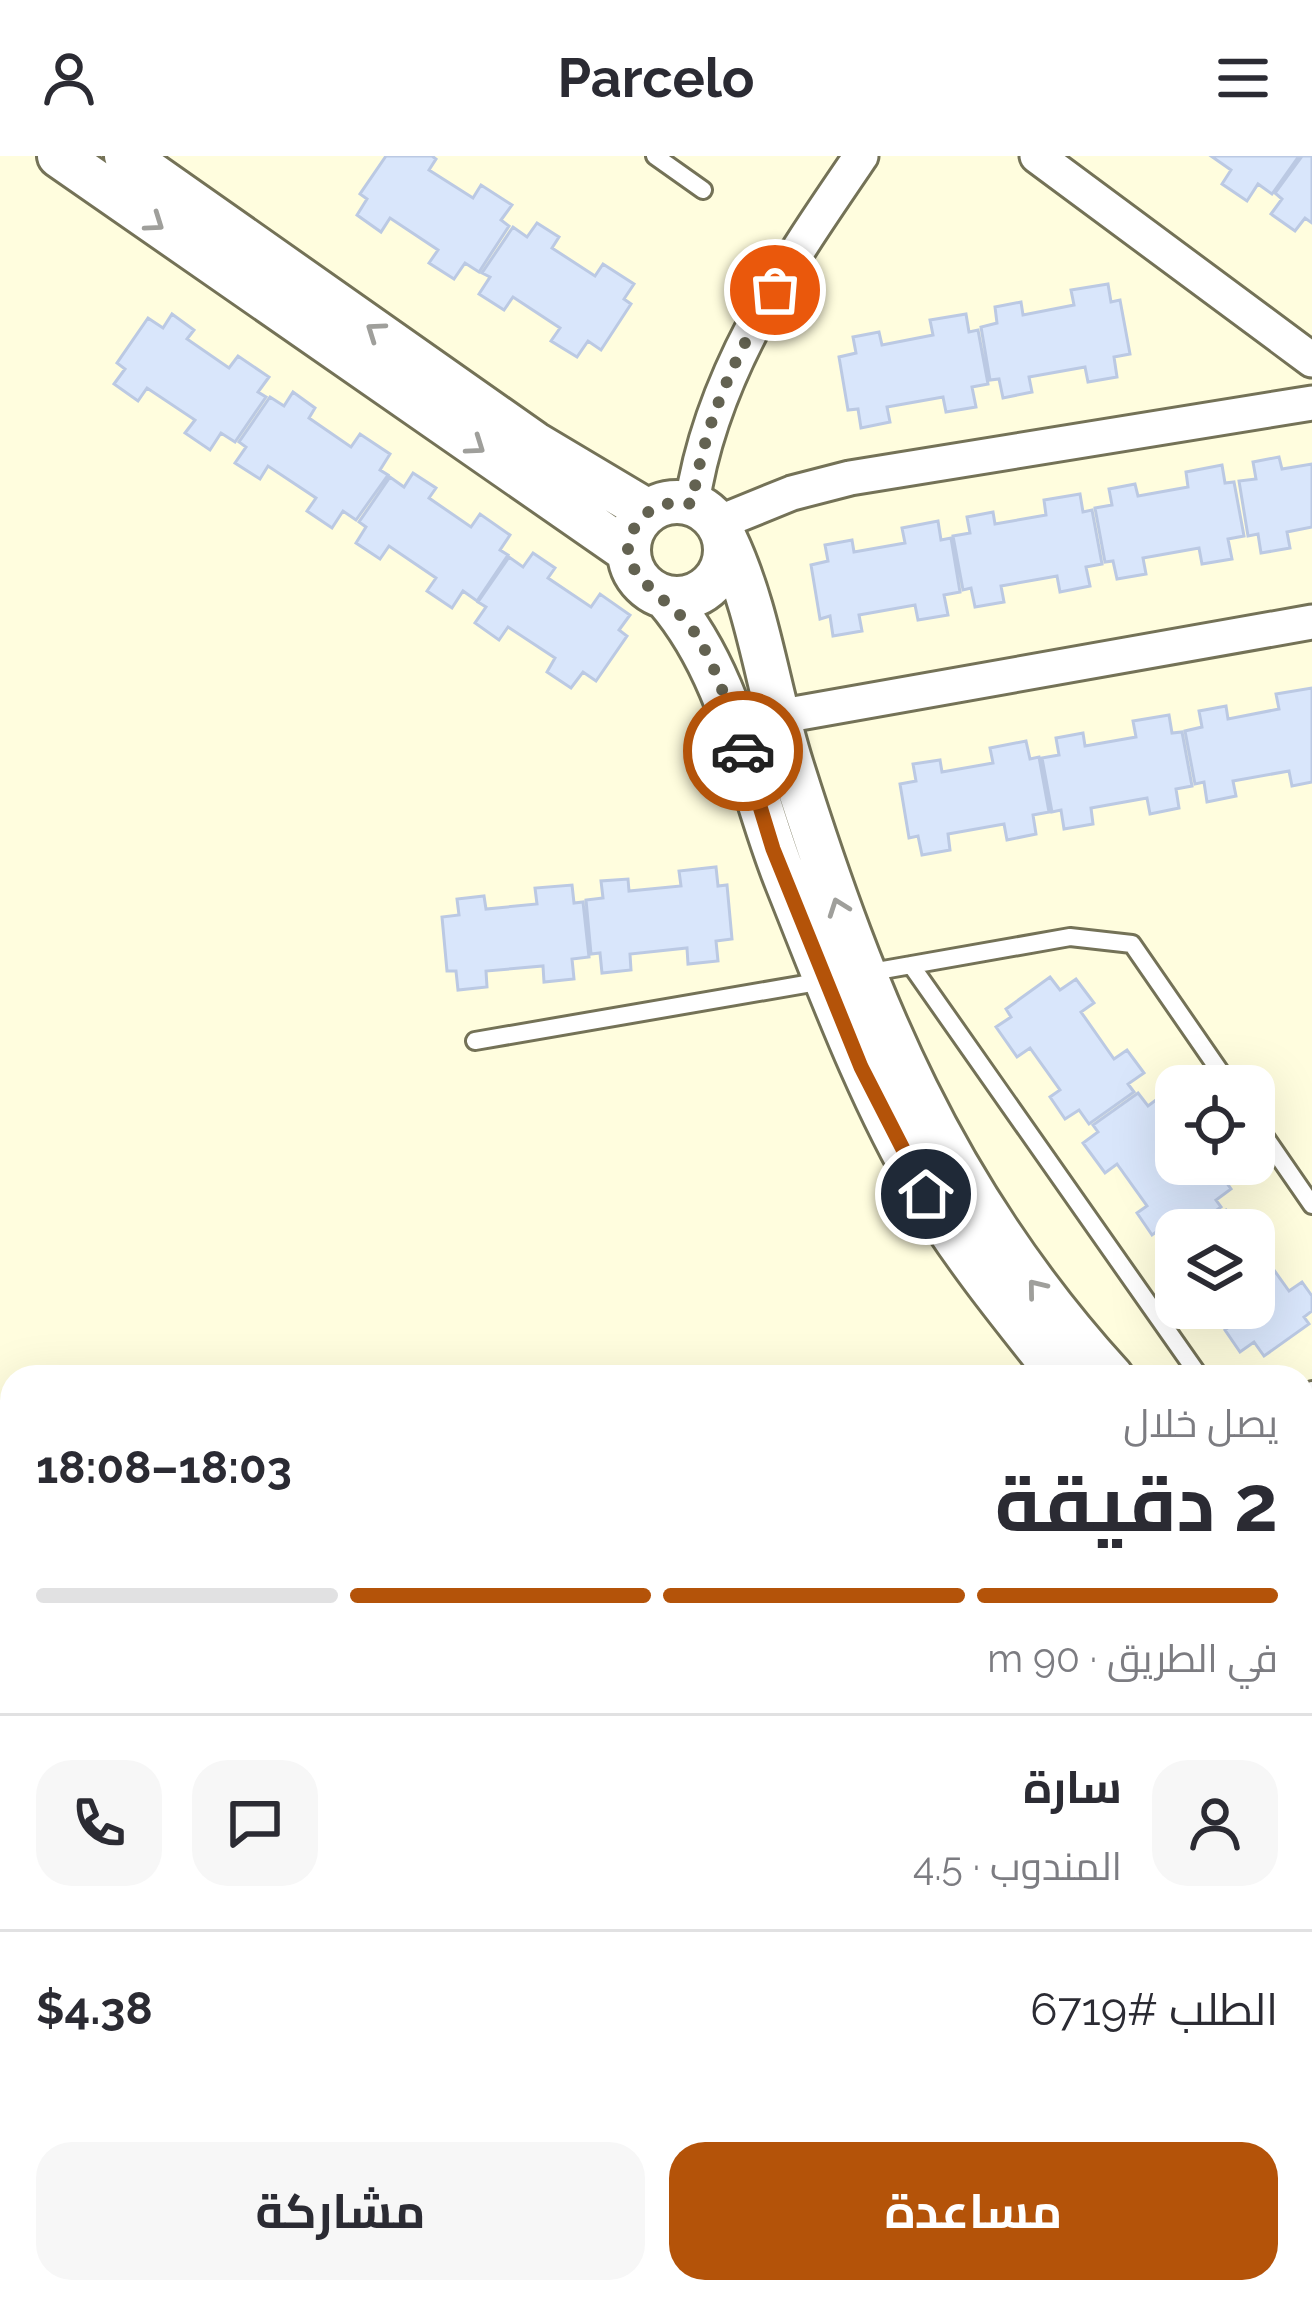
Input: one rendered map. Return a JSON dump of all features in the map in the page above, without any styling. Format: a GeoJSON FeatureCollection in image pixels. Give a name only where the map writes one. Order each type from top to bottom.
{"type":"FeatureCollection","features":[{"type":"Feature","properties":{"kind":"street"},"geometry":{"type":"LineString","coordinates":[[59,156],[628,552],[639,581],[666,598],[693,629],[713,668],[773,849],[957,1172],[1026,1277],[1102,1365]]}},
{"type":"Feature","properties":{"kind":"street"},"geometry":{"type":"LineString","coordinates":[[126,156],[534,443],[648,512]]}},
{"type":"Feature","properties":{"kind":"street"},"geometry":{"type":"LineString","coordinates":[[666,598],[683,599],[712,584],[727,555],[712,522],[700,446],[754,324],[861,156]]}},
{"type":"Feature","properties":{"kind":"street"},"geometry":{"type":"LineString","coordinates":[[1037,156],[1312,360]]}},
{"type":"Feature","properties":{"kind":"street"},"geometry":{"type":"LineString","coordinates":[[628,552],[637,523],[662,504],[712,522],[850,478],[1312,403]]}},
{"type":"Feature","properties":{"kind":"street"},"geometry":{"type":"LineString","coordinates":[[712,522],[742,573],[844,977],[861,1067],[926,1194],[1052,1365]]}},
{"type":"Feature","properties":{"kind":"street"},"geometry":{"type":"LineString","coordinates":[[777,717],[1312,622]]}},
{"type":"Feature","properties":{"kind":"lane"},"geometry":{"type":"LineString","coordinates":[[655,156],[703,190]]}},
{"type":"Feature","properties":{"kind":"lane"},"geometry":{"type":"LineString","coordinates":[[475,1041],[1070,938],[1132,944],[1216,1065]]}},
{"type":"Feature","properties":{"kind":"lane"},"geometry":{"type":"LineString","coordinates":[[910,965],[1192,1365]]}},
{"type":"Feature","properties":{"kind":"lane"},"geometry":{"type":"LineString","coordinates":[[1275,1151],[1312,1205]]}},
{"type":"Feature","properties":{"kind":"building"},"geometry":{"type":"Polygon","coordinates":[[[386,156],[432,156],[436,159],[429,170],[473,198],[481,185],[512,205],[501,220],[509,226],[479,272],[465,263],[454,279],[429,263],[438,250],[390,218],[381,232],[357,215],[367,199],[360,194],[386,156]]]}},
{"type":"Feature","properties":{"kind":"building"},"geometry":{"type":"Polygon","coordinates":[[[1211,156],[1299,156],[1272,194],[1258,184],[1247,201],[1222,184],[1231,170],[1211,156]]]}},
{"type":"Feature","properties":{"kind":"building"},"geometry":{"type":"Polygon","coordinates":[[[1302,156],[1312,156],[1312,223],[1305,218],[1295,231],[1271,214],[1282,199],[1275,193],[1302,156]]]}},
{"type":"Feature","properties":{"kind":"building"},"geometry":{"type":"Polygon","coordinates":[[[537,223],[559,237],[552,248],[595,276],[603,264],[634,284],[624,299],[631,304],[601,350],[588,341],[577,357],[551,341],[560,328],[513,297],[504,310],[479,294],[490,277],[482,273],[513,227],[527,237],[537,223]]]}},
{"type":"Feature","properties":{"kind":"building"},"geometry":{"type":"Polygon","coordinates":[[[1108,284],[1111,302],[1120,300],[1130,354],[1114,357],[1117,377],[1088,382],[1085,367],[1029,377],[1032,392],[1003,398],[999,379],[990,380],[981,327],[997,323],[995,307],[1021,302],[1023,315],[1074,305],[1071,290],[1108,284]]]}},
{"type":"Feature","properties":{"kind":"building"},"geometry":{"type":"Polygon","coordinates":[[[172,314],[194,330],[187,339],[229,368],[238,356],[269,377],[258,392],[266,397],[235,442],[221,433],[210,450],[185,433],[195,420],[147,388],[138,401],[114,384],[125,369],[117,363],[148,318],[163,328],[172,314]]]}},
{"type":"Feature","properties":{"kind":"building"},"geometry":{"type":"Polygon","coordinates":[[[966,314],[969,332],[978,330],[988,384],[972,387],[976,407],[946,412],[943,397],[887,407],[890,422],[861,428],[858,409],[848,410],[839,357],[856,353],[853,337],[879,332],[882,345],[933,335],[930,320],[966,314]]]}},
{"type":"Feature","properties":{"kind":"building"},"geometry":{"type":"Polygon","coordinates":[[[293,392],[315,408],[309,418],[351,447],[360,434],[390,454],[380,470],[388,475],[356,520],[343,511],[332,528],[307,511],[316,498],[268,466],[260,479],[235,463],[246,447],[239,442],[270,397],[284,406],[293,392]]]}},
{"type":"Feature","properties":{"kind":"building"},"geometry":{"type":"Polygon","coordinates":[[[1279,457],[1282,469],[1312,464],[1312,527],[1287,532],[1290,548],[1261,553],[1258,534],[1248,536],[1239,481],[1256,479],[1253,462],[1279,457]]]}},
{"type":"Feature","properties":{"kind":"building"},"geometry":{"type":"Polygon","coordinates":[[[1222,465],[1225,483],[1234,482],[1244,536],[1228,539],[1232,559],[1202,564],[1199,548],[1143,558],[1146,574],[1117,579],[1113,561],[1105,562],[1095,508],[1112,505],[1109,489],[1135,484],[1138,496],[1188,487],[1186,472],[1222,465]]]}},
{"type":"Feature","properties":{"kind":"building"},"geometry":{"type":"Polygon","coordinates":[[[413,473],[436,488],[429,498],[471,527],[480,514],[510,535],[500,550],[508,555],[477,601],[463,591],[452,608],[427,591],[436,578],[389,546],[380,559],[356,543],[366,527],[359,522],[390,477],[404,487],[413,473]]]}},
{"type":"Feature","properties":{"kind":"building"},"geometry":{"type":"Polygon","coordinates":[[[1080,494],[1083,512],[1092,510],[1102,564],[1086,567],[1090,586],[1060,592],[1057,576],[1001,586],[1004,602],[975,607],[971,588],[963,590],[953,536],[970,533],[967,517],[993,512],[995,524],[1046,515],[1044,500],[1080,494]]]}},
{"type":"Feature","properties":{"kind":"building"},"geometry":{"type":"Polygon","coordinates":[[[938,521],[941,540],[951,538],[960,592],[944,595],[948,615],[918,620],[915,605],[859,615],[862,631],[833,636],[830,616],[820,619],[811,565],[828,561],[825,545],[852,540],[854,552],[905,543],[902,528],[938,521]]]}},
{"type":"Feature","properties":{"kind":"building"},"geometry":{"type":"Polygon","coordinates":[[[533,553],[555,568],[548,578],[591,607],[600,594],[630,615],[619,630],[627,636],[596,681],[583,672],[571,688],[547,672],[555,658],[508,627],[499,640],[475,623],[486,607],[478,602],[509,557],[523,567],[533,553]]]}},
{"type":"Feature","properties":{"kind":"building"},"geometry":{"type":"Polygon","coordinates":[[[1312,688],[1312,782],[1292,786],[1289,771],[1233,781],[1236,796],[1207,802],[1204,782],[1195,784],[1185,731],[1202,727],[1199,711],[1226,706],[1228,719],[1279,709],[1276,694],[1312,688]]]}},
{"type":"Feature","properties":{"kind":"building"},"geometry":{"type":"Polygon","coordinates":[[[1169,715],[1172,733],[1182,732],[1192,786],[1176,789],[1179,808],[1150,814],[1147,798],[1091,808],[1093,824],[1064,829],[1061,810],[1052,812],[1042,758],[1059,755],[1056,738],[1083,733],[1085,746],[1136,737],[1133,721],[1169,715]]]}},
{"type":"Feature","properties":{"kind":"building"},"geometry":{"type":"Polygon","coordinates":[[[1026,741],[1030,759],[1039,757],[1049,812],[1033,815],[1036,834],[1007,840],[1004,824],[948,834],[950,850],[922,855],[918,836],[909,838],[900,784],[916,781],[913,764],[940,760],[942,772],[993,763],[990,748],[1026,741]]]}},
{"type":"Feature","properties":{"kind":"building"},"geometry":{"type":"Polygon","coordinates":[[[716,867],[718,886],[727,885],[732,939],[716,941],[718,961],[688,964],[687,948],[630,954],[631,970],[602,973],[600,953],[591,954],[586,900],[603,898],[601,881],[628,879],[629,891],[681,886],[679,871],[716,867]]]}},
{"type":"Feature","properties":{"kind":"building"},"geometry":{"type":"Polygon","coordinates":[[[572,885],[574,903],[583,902],[589,957],[572,959],[574,979],[544,982],[543,966],[486,971],[487,987],[458,990],[456,971],[447,971],[442,917],[459,915],[457,899],[484,896],[486,909],[537,904],[535,888],[572,885]]]}},
{"type":"Feature","properties":{"kind":"building"},"geometry":{"type":"Polygon","coordinates":[[[1050,977],[1060,990],[1076,979],[1094,1003],[1081,1012],[1114,1059],[1127,1050],[1144,1073],[1128,1084],[1134,1092],[1089,1124],[1079,1110],[1065,1119],[1050,1097],[1060,1090],[1030,1048],[1017,1057],[996,1027],[1011,1017],[1006,1009],[1050,977]]]}},
{"type":"Feature","properties":{"kind":"building"},"geometry":{"type":"Polygon","coordinates":[[[1138,1093],[1148,1106],[1155,1101],[1155,1185],[1228,1185],[1231,1189],[1216,1200],[1218,1209],[1155,1209],[1152,1235],[1137,1213],[1147,1206],[1117,1164],[1105,1173],[1083,1143],[1098,1132],[1093,1125],[1138,1093]]]}},
{"type":"Feature","properties":{"kind":"building"},"geometry":{"type":"Polygon","coordinates":[[[1275,1271],[1289,1291],[1302,1282],[1312,1296],[1312,1311],[1304,1317],[1309,1324],[1264,1356],[1254,1342],[1240,1352],[1225,1330],[1275,1329],[1275,1271]]]}},
{"type":"Feature","properties":{"kind":"way so far"},"geometry":{"type":"LineString","coordinates":[[743,751],[713,668],[693,629],[666,598],[639,581],[628,552],[637,523],[648,512],[662,504],[692,504],[700,446],[717,401],[775,290]]}},
{"type":"Feature","properties":{"kind":"route"},"geometry":{"type":"LineString","coordinates":[[743,751],[773,849],[861,1067],[926,1194]]}}]}
